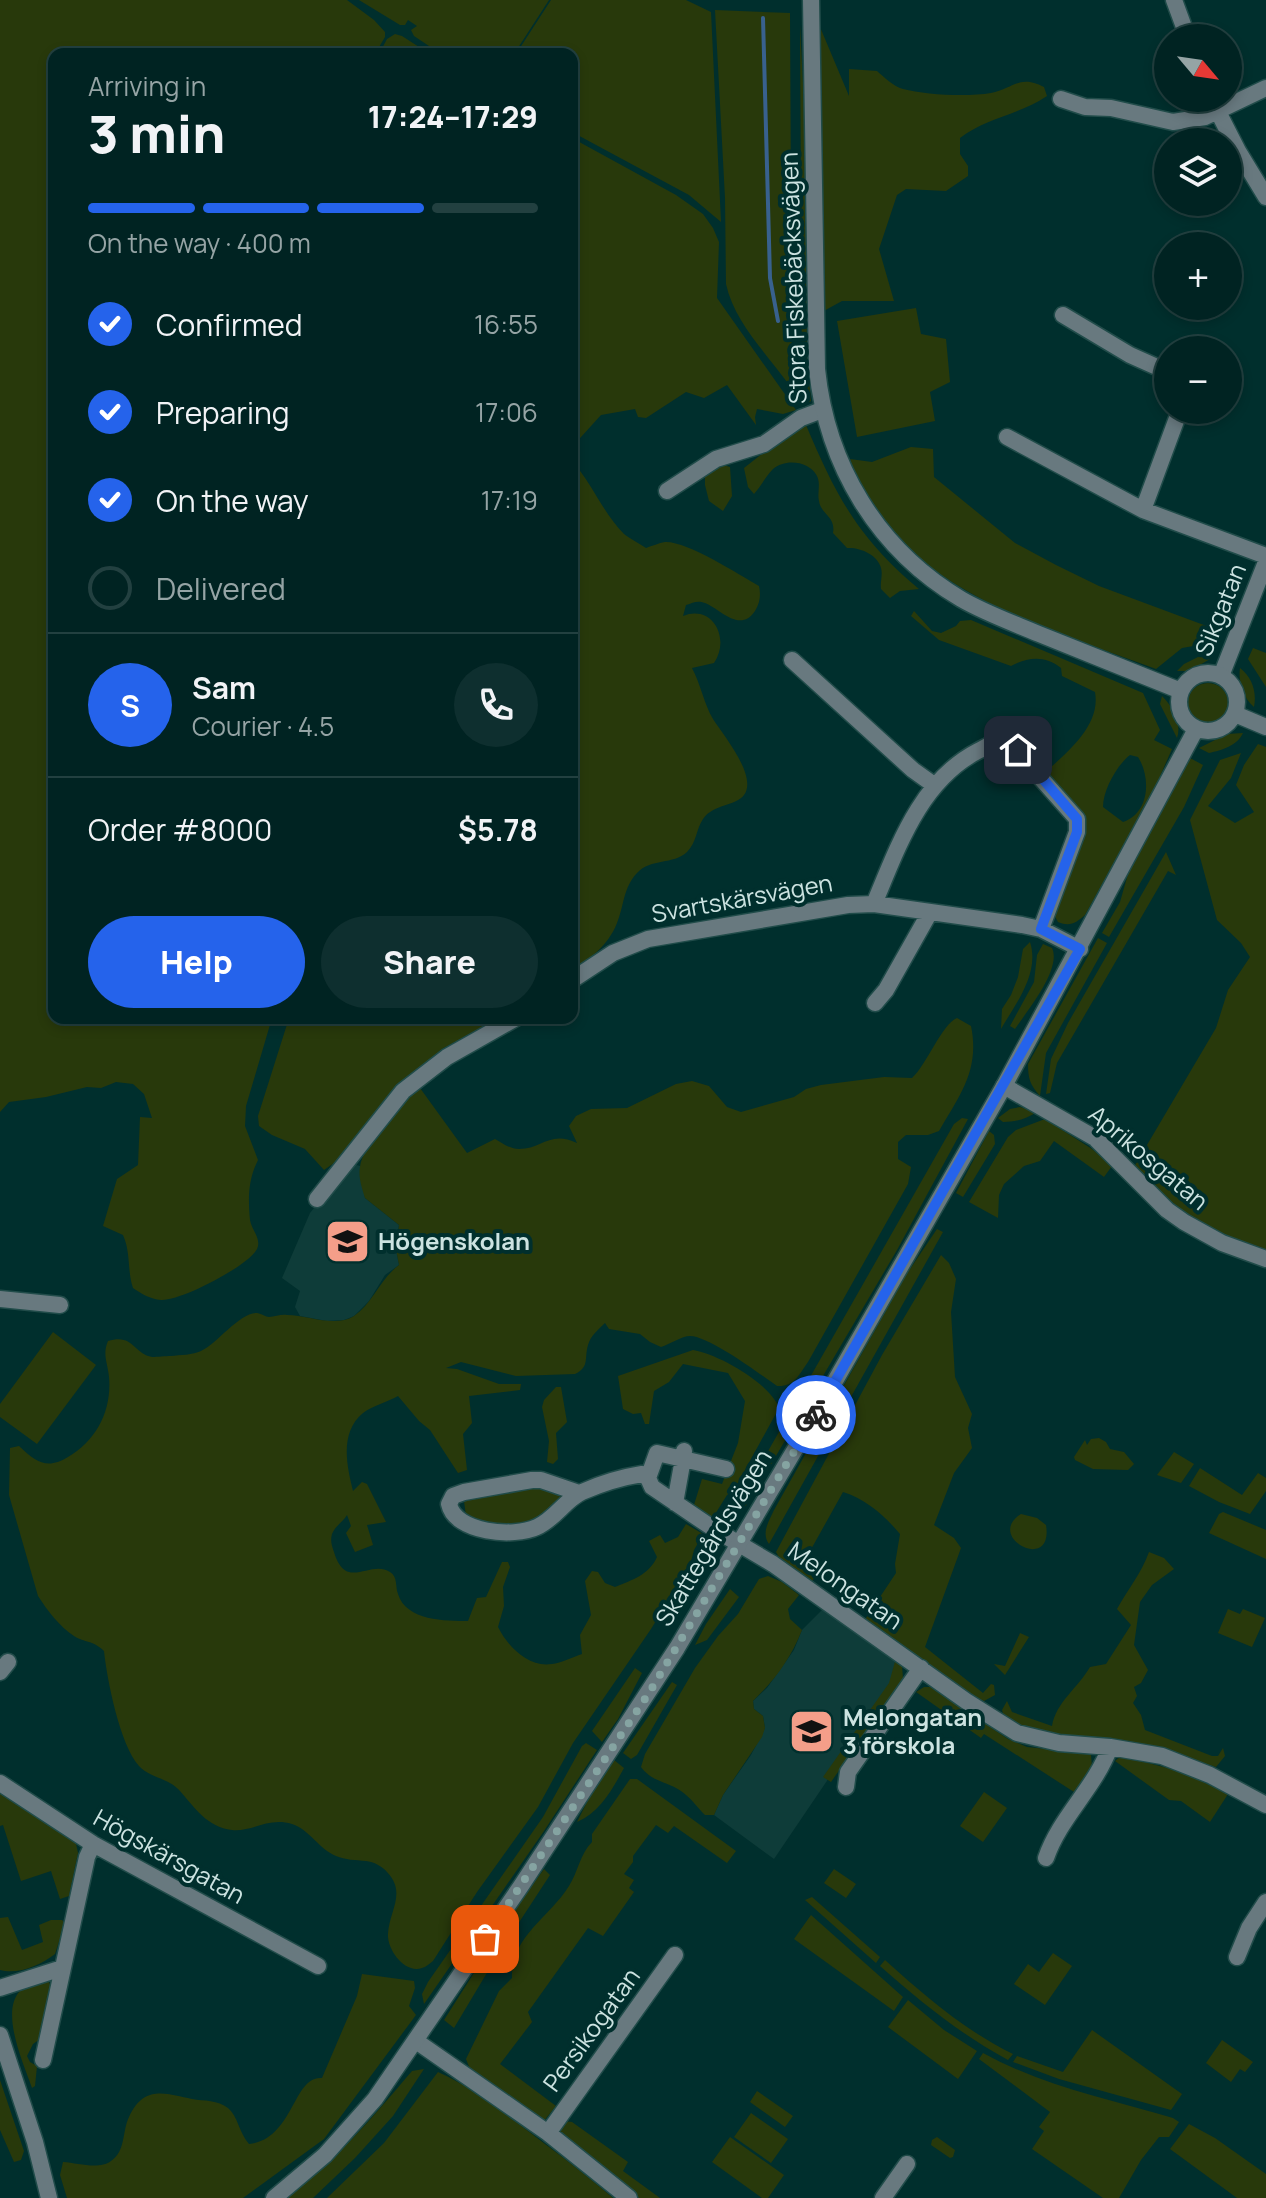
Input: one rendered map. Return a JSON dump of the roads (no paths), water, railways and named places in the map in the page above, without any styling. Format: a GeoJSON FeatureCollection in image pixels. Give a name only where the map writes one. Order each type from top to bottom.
{"type":"FeatureCollection","features":[{"type":"Feature","properties":{"kind":"street","name":"Stora Fiskebäcksvägen"},"geometry":{"type":"LineString","coordinates":[[811,0],[815,334],[822,410],[834,450],[860,501],[885,535],[929,578],[962,600],[1181,691]]}},
{"type":"Feature","properties":{"kind":"street"},"geometry":{"type":"LineString","coordinates":[[1174,0],[1183,24]]}},
{"type":"Feature","properties":{"kind":"street"},"geometry":{"type":"LineString","coordinates":[[1242,96],[1266,88]]}},
{"type":"Feature","properties":{"kind":"street"},"geometry":{"type":"LineString","coordinates":[[1061,99],[1085,107],[1126,111],[1173,122],[1190,121],[1204,112]]}},
{"type":"Feature","properties":{"kind":"street"},"geometry":{"type":"LineString","coordinates":[[1218,112],[1266,197]]}},
{"type":"Feature","properties":{"kind":"street"},"geometry":{"type":"LineString","coordinates":[[1063,315],[1154,366]]}},
{"type":"Feature","properties":{"kind":"street"},"geometry":{"type":"LineString","coordinates":[[667,491],[716,459],[764,444],[801,418],[822,410]]}},
{"type":"Feature","properties":{"kind":"street"},"geometry":{"type":"LineString","coordinates":[[1143,510],[1175,424]]}},
{"type":"Feature","properties":{"kind":"street"},"geometry":{"type":"LineString","coordinates":[[1007,437],[1143,510],[1266,559]]}},
{"type":"Feature","properties":{"kind":"street","name":"Sikgatan"},"geometry":{"type":"LineString","coordinates":[[1221,676],[1266,559]]}},
{"type":"Feature","properties":{"kind":"street"},"geometry":{"type":"LineString","coordinates":[[792,660],[913,770],[934,785]]}},
{"type":"Feature","properties":{"kind":"street"},"geometry":{"type":"LineString","coordinates":[[1201,674],[1221,676],[1236,692],[1235,714],[1216,731],[1196,729],[1182,716],[1181,691],[1189,680],[1201,674]]}},
{"type":"Feature","properties":{"kind":"street"},"geometry":{"type":"LineString","coordinates":[[1235,714],[1266,727]]}},
{"type":"Feature","properties":{"kind":"street","name":"Skattegårdsvägen"},"geometry":{"type":"LineString","coordinates":[[274,2198],[310,2169],[375,2099],[635,1715],[740,1544],[1004,1086],[1196,729]]}},
{"type":"Feature","properties":{"kind":"street"},"geometry":{"type":"LineString","coordinates":[[874,904],[898,846],[934,785],[966,757],[997,741],[1007,740],[1077,819],[1077,832],[1041,929]]}},
{"type":"Feature","properties":{"kind":"street","name":"Svartskärsvägen"},"geometry":{"type":"LineString","coordinates":[[578,976],[613,953],[648,939],[848,905],[874,904],[1041,929],[1080,949]]}},
{"type":"Feature","properties":{"kind":"street"},"geometry":{"type":"LineString","coordinates":[[875,1003],[886,990],[930,912]]}},
{"type":"Feature","properties":{"kind":"street"},"geometry":{"type":"LineString","coordinates":[[317,1199],[403,1091],[447,1057],[505,1024]]}},
{"type":"Feature","properties":{"kind":"street","name":"Aprikosgatan"},"geometry":{"type":"LineString","coordinates":[[1004,1086],[1095,1138],[1167,1210],[1184,1222],[1222,1243],[1266,1259]]}},
{"type":"Feature","properties":{"kind":"street"},"geometry":{"type":"LineString","coordinates":[[0,1299],[60,1305]]}},
{"type":"Feature","properties":{"kind":"street"},"geometry":{"type":"LineString","coordinates":[[579,1493],[532,1480],[464,1492],[453,1496],[449,1504],[455,1518],[463,1524],[503,1532],[522,1532],[550,1519],[579,1493],[639,1474],[648,1478],[657,1453],[683,1455],[726,1469]]}},
{"type":"Feature","properties":{"kind":"street"},"geometry":{"type":"LineString","coordinates":[[675,1503],[683,1455]]}},
{"type":"Feature","properties":{"kind":"street","name":"Melongatan"},"geometry":{"type":"LineString","coordinates":[[648,1478],[652,1487],[675,1503],[773,1564],[966,1701],[1017,1733],[1059,1743],[1150,1753],[1185,1764],[1266,1805]]}},
{"type":"Feature","properties":{"kind":"street"},"geometry":{"type":"LineString","coordinates":[[846,1787],[848,1772],[921,1668]]}},
{"type":"Feature","properties":{"kind":"street"},"geometry":{"type":"LineString","coordinates":[[1046,1858],[1053,1838],[1096,1777],[1110,1747]]}},
{"type":"Feature","properties":{"kind":"street","name":"Högskärsgatan"},"geometry":{"type":"LineString","coordinates":[[0,1783],[93,1844],[318,1966]]}},
{"type":"Feature","properties":{"kind":"street"},"geometry":{"type":"LineString","coordinates":[[43,2060],[87,1857],[93,1844]]}},
{"type":"Feature","properties":{"kind":"street"},"geometry":{"type":"LineString","coordinates":[[1237,1957],[1249,1928],[1266,1902]]}},
{"type":"Feature","properties":{"kind":"street","name":"Persikogatan"},"geometry":{"type":"LineString","coordinates":[[548,2133],[675,1955]]}},
{"type":"Feature","properties":{"kind":"street"},"geometry":{"type":"LineString","coordinates":[[0,1988],[62,1968]]}},
{"type":"Feature","properties":{"kind":"street"},"geometry":{"type":"LineString","coordinates":[[0,2035],[35,2142],[49,2198]]}},
{"type":"Feature","properties":{"kind":"street"},"geometry":{"type":"LineString","coordinates":[[416,2041],[548,2133],[629,2198]]}},
{"type":"Feature","properties":{"kind":"street"},"geometry":{"type":"LineString","coordinates":[[35,2142],[58,2198]]}},
{"type":"Feature","properties":{"kind":"street"},"geometry":{"type":"LineString","coordinates":[[883,2198],[907,2164]]}},
{"type":"Feature","properties":{"kind":"waterway"},"geometry":{"type":"LineString","coordinates":[[763,18],[770,278],[778,321]]}},
{"type":"Feature","properties":{"kind":"place","name":"Högenskolan"},"geometry":{"type":"Point","coordinates":[347,1242]}},
{"type":"Feature","properties":{"kind":"place","name":"Melongatan 3 förskola"},"geometry":{"type":"Point","coordinates":[812,1732]}}]}
